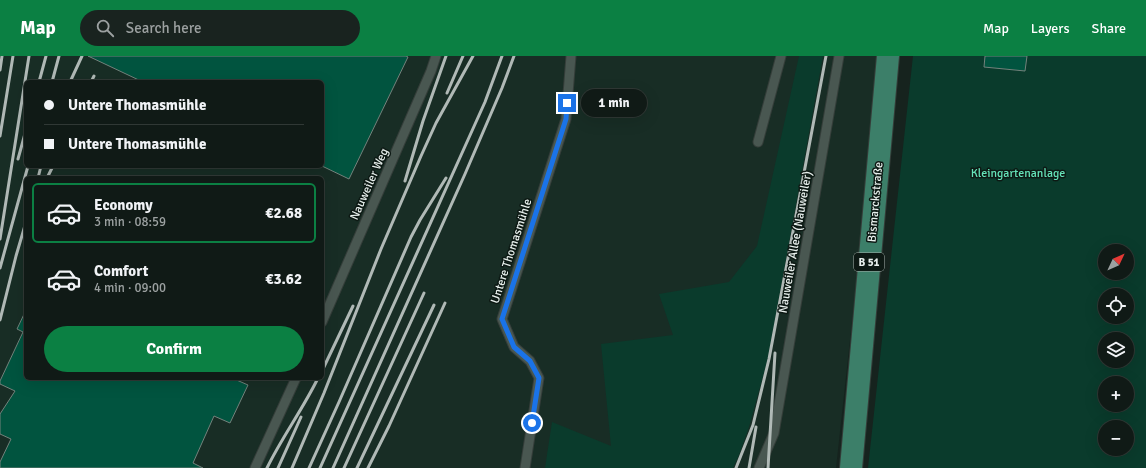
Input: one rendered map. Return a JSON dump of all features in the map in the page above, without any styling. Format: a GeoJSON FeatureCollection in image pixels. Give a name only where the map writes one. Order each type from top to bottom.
{"type":"FeatureCollection","features":[{"type":"Feature","properties":{"kind":"main road","name":"Bismarckstraße"},"geometry":{"type":"LineString","coordinates":[[851,468],[888,56]]}},
{"type":"Feature","properties":{"kind":"lane","name":"Nauweiler Weg"},"geometry":{"type":"LineString","coordinates":[[324,317],[431,71],[436,56]]}},
{"type":"Feature","properties":{"kind":"lane","name":"Untere Thomasmühle"},"geometry":{"type":"LineString","coordinates":[[524,468],[539,378],[530,361],[514,347],[502,319],[566,119],[571,56]]}},
{"type":"Feature","properties":{"kind":"lane"},"geometry":{"type":"LineString","coordinates":[[758,142],[781,56]]}},
{"type":"Feature","properties":{"kind":"lane","name":"Nauweiler Allee (Nauweiler)"},"geometry":{"type":"LineString","coordinates":[[759,468],[774,433],[839,56]]}},
{"type":"Feature","properties":{"kind":"lane"},"geometry":{"type":"LineString","coordinates":[[255,468],[295,380]]}},
{"type":"Feature","properties":{"kind":"shaded area"},"geometry":{"type":"Polygon","coordinates":[[[0,56],[881,56],[836,468],[0,468],[0,56]]]}},
{"type":"Feature","properties":{"kind":"green space"},"geometry":{"type":"Polygon","coordinates":[[[799,56],[823,56],[768,358],[749,427],[733,468],[545,468],[552,422],[611,446],[601,344],[673,335],[659,294],[729,282],[757,246],[799,56]]]}},
{"type":"Feature","properties":{"kind":"green space","name":"Kleingartenanlage"},"geometry":{"type":"Polygon","coordinates":[[[913,56],[1146,56],[1146,468],[868,468],[913,56]]]}},
{"type":"Feature","properties":{"kind":"building"},"geometry":{"type":"Polygon","coordinates":[[[88,56],[408,57],[349,179],[324,167],[324,80],[139,80],[88,56]]]}},
{"type":"Feature","properties":{"kind":"building"},"geometry":{"type":"Polygon","coordinates":[[[985,56],[1027,56],[1025,71],[984,67],[985,56]]]}},
{"type":"Feature","properties":{"kind":"building"},"geometry":{"type":"Polygon","coordinates":[[[24,314],[24,380],[237,380],[248,385],[230,423],[214,416],[193,463],[203,468],[0,468],[0,462],[11,439],[0,434],[0,414],[15,391],[0,384],[0,381],[23,332],[17,329],[24,314]]]}},
{"type":"Feature","properties":{"kind":"railway"},"geometry":{"type":"LineString","coordinates":[[0,70],[2,56]]}},
{"type":"Feature","properties":{"kind":"railway"},"geometry":{"type":"LineString","coordinates":[[0,136],[13,56]]}},
{"type":"Feature","properties":{"kind":"railway"},"geometry":{"type":"LineString","coordinates":[[25,80],[29,56]]}},
{"type":"Feature","properties":{"kind":"railway"},"geometry":{"type":"LineString","coordinates":[[40,80],[46,56]]}},
{"type":"Feature","properties":{"kind":"railway"},"geometry":{"type":"LineString","coordinates":[[53,80],[59,56]]}},
{"type":"Feature","properties":{"kind":"railway"},"geometry":{"type":"LineString","coordinates":[[71,80],[82,56]]}},
{"type":"Feature","properties":{"kind":"railway"},"geometry":{"type":"LineString","coordinates":[[405,181],[423,121],[446,56]]}},
{"type":"Feature","properties":{"kind":"railway"},"geometry":{"type":"LineString","coordinates":[[447,93],[463,56]]}},
{"type":"Feature","properties":{"kind":"railway"},"geometry":{"type":"LineString","coordinates":[[292,468],[324,393],[381,249],[421,156],[436,123],[473,56]]}},
{"type":"Feature","properties":{"kind":"railway"},"geometry":{"type":"LineString","coordinates":[[320,468],[485,102],[502,56]]}},
{"type":"Feature","properties":{"kind":"railway"},"geometry":{"type":"LineString","coordinates":[[333,468],[465,174],[514,56]]}},
{"type":"Feature","properties":{"kind":"railway"},"geometry":{"type":"LineString","coordinates":[[736,468],[753,425],[769,359],[826,56]]}},
{"type":"Feature","properties":{"kind":"railway"},"geometry":{"type":"LineString","coordinates":[[92,80],[94,76]]}},
{"type":"Feature","properties":{"kind":"railway"},"geometry":{"type":"LineString","coordinates":[[0,239],[24,88]]}},
{"type":"Feature","properties":{"kind":"railway"},"geometry":{"type":"LineString","coordinates":[[18,159],[24,137]]}},
{"type":"Feature","properties":{"kind":"railway"},"geometry":{"type":"LineString","coordinates":[[25,176],[27,168]]}},
{"type":"Feature","properties":{"kind":"railway"},"geometry":{"type":"LineString","coordinates":[[38,176],[40,168]]}},
{"type":"Feature","properties":{"kind":"railway"},"geometry":{"type":"LineString","coordinates":[[48,176],[52,168]]}},
{"type":"Feature","properties":{"kind":"railway"},"geometry":{"type":"LineString","coordinates":[[309,468],[411,237],[446,178]]}},
{"type":"Feature","properties":{"kind":"railway"},"geometry":{"type":"LineString","coordinates":[[0,268],[24,181]]}},
{"type":"Feature","properties":{"kind":"railway"},"geometry":{"type":"LineString","coordinates":[[0,320],[24,229]]}},
{"type":"Feature","properties":{"kind":"railway"},"geometry":{"type":"LineString","coordinates":[[344,468],[424,293]]}},
{"type":"Feature","properties":{"kind":"railway"},"geometry":{"type":"LineString","coordinates":[[368,468],[389,426],[445,303]]}},
{"type":"Feature","properties":{"kind":"railway"},"geometry":{"type":"LineString","coordinates":[[357,468],[434,305]]}},
{"type":"Feature","properties":{"kind":"railway"},"geometry":{"type":"LineString","coordinates":[[324,367],[353,306]]}},
{"type":"Feature","properties":{"kind":"railway"},"geometry":{"type":"LineString","coordinates":[[768,468],[775,353]]}},
{"type":"Feature","properties":{"kind":"railway"},"geometry":{"type":"LineString","coordinates":[[267,468],[317,380]]}},
{"type":"Feature","properties":{"kind":"railway"},"geometry":{"type":"LineString","coordinates":[[278,468],[301,417]]}},
{"type":"Feature","properties":{"kind":"railway"},"geometry":{"type":"LineString","coordinates":[[749,468],[756,427]]}},
{"type":"Feature","properties":{"kind":"route"},"geometry":{"type":"LineString","coordinates":[[532,423],[539,378],[530,361],[514,347],[502,319],[566,119],[567,103]]}}]}
